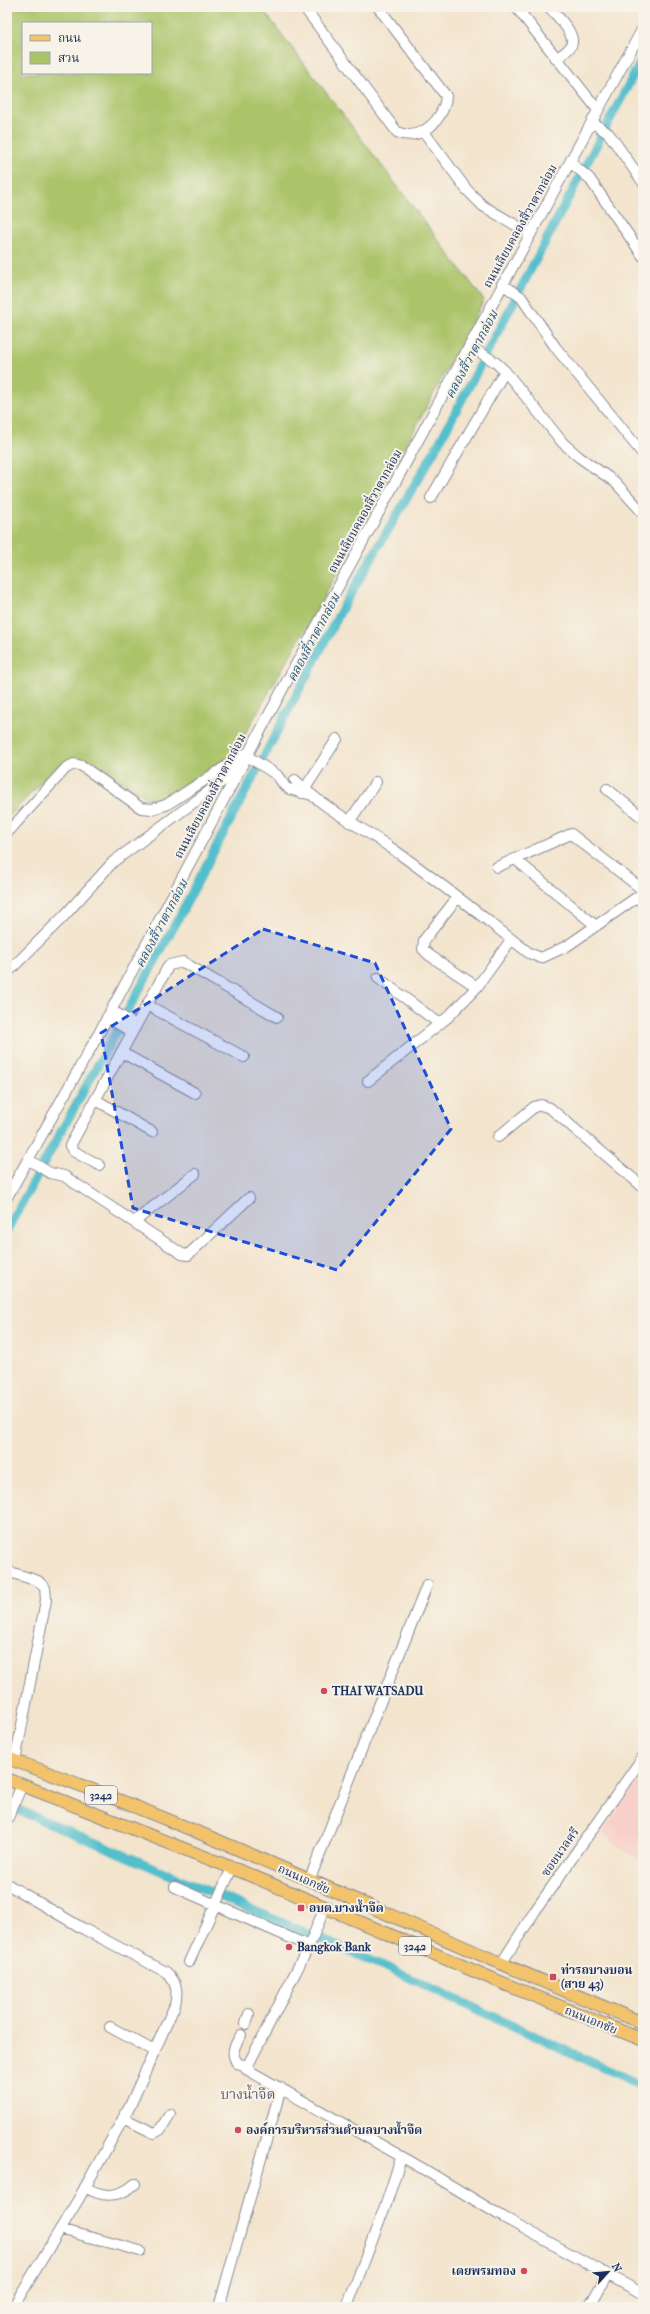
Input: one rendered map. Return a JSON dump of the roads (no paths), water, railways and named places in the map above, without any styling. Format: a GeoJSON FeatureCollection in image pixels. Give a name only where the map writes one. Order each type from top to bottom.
{"type":"FeatureCollection","features":[{"type":"Feature","properties":{"kind":"main road","name":"ถนนเอกชัย"},"geometry":{"type":"LineString","coordinates":[[11,1759],[196,1832],[501,1964],[643,2023]]}},
{"type":"Feature","properties":{"kind":"main road","name":"ถนนเอกชัย"},"geometry":{"type":"LineString","coordinates":[[7,1779],[20,1789],[188,1850],[506,1985],[643,2040]]}},
{"type":"Feature","properties":{"kind":"main road"},"geometry":{"type":"LineString","coordinates":[[188,1850],[196,1832]]}},
{"type":"Feature","properties":{"kind":"street"},"geometry":{"type":"LineString","coordinates":[[304,7],[398,132],[411,136],[424,132],[434,122],[445,102],[446,96],[378,7]]}},
{"type":"Feature","properties":{"kind":"street"},"geometry":{"type":"LineString","coordinates":[[516,7],[598,110]]}},
{"type":"Feature","properties":{"kind":"street"},"geometry":{"type":"LineString","coordinates":[[549,7],[569,32],[572,39],[570,46],[556,59]]}},
{"type":"Feature","properties":{"kind":"street","name":"ถนนเลียบคลองสี่วาตากล่อม"},"geometry":{"type":"LineString","coordinates":[[7,1197],[32,1162],[112,1015],[240,768],[470,346],[507,287],[531,234],[574,164],[596,124],[598,110],[641,35]]}},
{"type":"Feature","properties":{"kind":"street"},"geometry":{"type":"LineString","coordinates":[[596,124],[609,134],[643,182]]}},
{"type":"Feature","properties":{"kind":"street"},"geometry":{"type":"LineString","coordinates":[[424,132],[468,190],[483,206],[531,234]]}},
{"type":"Feature","properties":{"kind":"street"},"geometry":{"type":"LineString","coordinates":[[574,164],[589,178],[643,256]]}},
{"type":"Feature","properties":{"kind":"street"},"geometry":{"type":"LineString","coordinates":[[507,287],[521,297],[556,348],[643,454]]}},
{"type":"Feature","properties":{"kind":"street"},"geometry":{"type":"LineString","coordinates":[[470,346],[495,362],[505,371],[563,443],[578,457],[615,482],[643,513]]}},
{"type":"Feature","properties":{"kind":"street"},"geometry":{"type":"LineString","coordinates":[[431,498],[505,371]]}},
{"type":"Feature","properties":{"kind":"street"},"geometry":{"type":"LineString","coordinates":[[305,792],[336,739]]}},
{"type":"Feature","properties":{"kind":"street"},"geometry":{"type":"LineString","coordinates":[[7,833],[66,768],[74,764],[82,766],[141,808],[152,809],[166,805],[248,754],[348,822],[393,849],[528,953],[541,958],[567,946],[643,892],[571,834],[497,867]]}},
{"type":"Feature","properties":{"kind":"street"},"geometry":{"type":"LineString","coordinates":[[7,973],[65,915],[113,862],[240,768]]}},
{"type":"Feature","properties":{"kind":"street"},"geometry":{"type":"LineString","coordinates":[[348,822],[376,782]]}},
{"type":"Feature","properties":{"kind":"street"},"geometry":{"type":"LineString","coordinates":[[607,789],[643,818]]}},
{"type":"Feature","properties":{"kind":"street"},"geometry":{"type":"LineString","coordinates":[[515,859],[596,926]]}},
{"type":"Feature","properties":{"kind":"street"},"geometry":{"type":"LineString","coordinates":[[457,898],[424,940],[423,949],[429,955],[477,987]]}},
{"type":"Feature","properties":{"kind":"street"},"geometry":{"type":"LineString","coordinates":[[368,1081],[440,1024],[477,987],[512,940]]}},
{"type":"Feature","properties":{"kind":"street"},"geometry":{"type":"LineString","coordinates":[[99,1166],[73,1151],[70,1146],[121,1052],[130,1026],[147,1005],[169,965],[183,962],[277,1016]]}},
{"type":"Feature","properties":{"kind":"street"},"geometry":{"type":"LineString","coordinates":[[378,978],[440,1024]]}},
{"type":"Feature","properties":{"kind":"street"},"geometry":{"type":"LineString","coordinates":[[147,1005],[244,1058]]}},
{"type":"Feature","properties":{"kind":"street"},"geometry":{"type":"LineString","coordinates":[[112,1015],[130,1026]]}},
{"type":"Feature","properties":{"kind":"street"},"geometry":{"type":"LineString","coordinates":[[121,1052],[195,1092]]}},
{"type":"Feature","properties":{"kind":"street"},"geometry":{"type":"LineString","coordinates":[[96,1100],[152,1132]]}},
{"type":"Feature","properties":{"kind":"street"},"geometry":{"type":"LineString","coordinates":[[498,1137],[534,1107],[541,1105],[550,1108],[643,1187]]}},
{"type":"Feature","properties":{"kind":"street"},"geometry":{"type":"LineString","coordinates":[[32,1162],[50,1173],[64,1176],[182,1254],[188,1255],[249,1198]]}},
{"type":"Feature","properties":{"kind":"street"},"geometry":{"type":"LineString","coordinates":[[134,1222],[195,1174]]}},
{"type":"Feature","properties":{"kind":"street"},"geometry":{"type":"LineString","coordinates":[[7,1570],[38,1581],[45,1588],[46,1600],[11,1759]]}},
{"type":"Feature","properties":{"kind":"street"},"geometry":{"type":"LineString","coordinates":[[309,1881],[427,1585]]}},
{"type":"Feature","properties":{"kind":"street","name":"ซอยนวลศรี"},"geometry":{"type":"LineString","coordinates":[[501,1964],[535,1911],[643,1757]]}},
{"type":"Feature","properties":{"kind":"street"},"geometry":{"type":"LineString","coordinates":[[7,1820],[20,1789]]}},
{"type":"Feature","properties":{"kind":"street"},"geometry":{"type":"LineString","coordinates":[[189,1962],[232,1868]]}},
{"type":"Feature","properties":{"kind":"street"},"geometry":{"type":"LineString","coordinates":[[7,1884],[82,1928],[166,1972],[172,1977],[177,1989],[177,1996],[154,2051],[123,2118],[85,2187],[13,2307]]}},
{"type":"Feature","properties":{"kind":"street"},"geometry":{"type":"LineString","coordinates":[[175,1887],[217,1903],[310,1944]]}},
{"type":"Feature","properties":{"kind":"street"},"geometry":{"type":"LineString","coordinates":[[325,1907],[310,1944],[246,2069],[607,2275],[643,2294]]}},
{"type":"Feature","properties":{"kind":"street"},"geometry":{"type":"LineString","coordinates":[[246,2024],[249,2014]]}},
{"type":"Feature","properties":{"kind":"street"},"geometry":{"type":"LineString","coordinates":[[110,2027],[154,2051]]}},
{"type":"Feature","properties":{"kind":"street"},"geometry":{"type":"LineString","coordinates":[[241,2035],[234,2048],[233,2057],[237,2063],[247,2066]]}},
{"type":"Feature","properties":{"kind":"street"},"geometry":{"type":"LineString","coordinates":[[219,2307],[281,2088]]}},
{"type":"Feature","properties":{"kind":"street"},"geometry":{"type":"LineString","coordinates":[[123,2118],[154,2133],[160,2130],[170,2114]]}},
{"type":"Feature","properties":{"kind":"street"},"geometry":{"type":"LineString","coordinates":[[347,2307],[388,2201],[401,2158]]}},
{"type":"Feature","properties":{"kind":"street"},"geometry":{"type":"LineString","coordinates":[[85,2187],[98,2194],[107,2196],[126,2192],[135,2184]]}},
{"type":"Feature","properties":{"kind":"street"},"geometry":{"type":"LineString","coordinates":[[60,2229],[140,2250]]}},
{"type":"Feature","properties":{"kind":"street"},"geometry":{"type":"LineString","coordinates":[[589,2307],[607,2275]]}},
{"type":"Feature","properties":{"kind":"waterway","name":"คลองสี่วาตากล่อม"},"geometry":{"type":"LineString","coordinates":[[7,1230],[177,921],[343,607],[439,443],[643,57]]}},
{"type":"Feature","properties":{"kind":"waterway"},"geometry":{"type":"LineString","coordinates":[[7,1805],[388,1968],[643,2086]]}},
{"type":"Feature","properties":{"kind":"place","name":"THAI WATSADU"},"geometry":{"type":"Point","coordinates":[324,1691]}},
{"type":"Feature","properties":{"kind":"place","name":"อบต.บางน้ำจืด"},"geometry":{"type":"Point","coordinates":[301,1908]}},
{"type":"Feature","properties":{"kind":"place","name":"Bangkok Bank"},"geometry":{"type":"Point","coordinates":[289,1947]}},
{"type":"Feature","properties":{"kind":"place","name":"ท่ารถบางบอน (สาย 43)"},"geometry":{"type":"Point","coordinates":[553,1977]}},
{"type":"Feature","properties":{"kind":"place","name":"องค์การบริหารส่วนตำบลบางน้ำจืด"},"geometry":{"type":"Point","coordinates":[238,2130]}},
{"type":"Feature","properties":{"kind":"place","name":"เตยพรมทอง"},"geometry":{"type":"Point","coordinates":[524,2271]}},
{"type":"Feature","properties":{"kind":"district","name":"บางน้ำจืด"},"geometry":{"type":"Point","coordinates":[248,2094]}}]}
